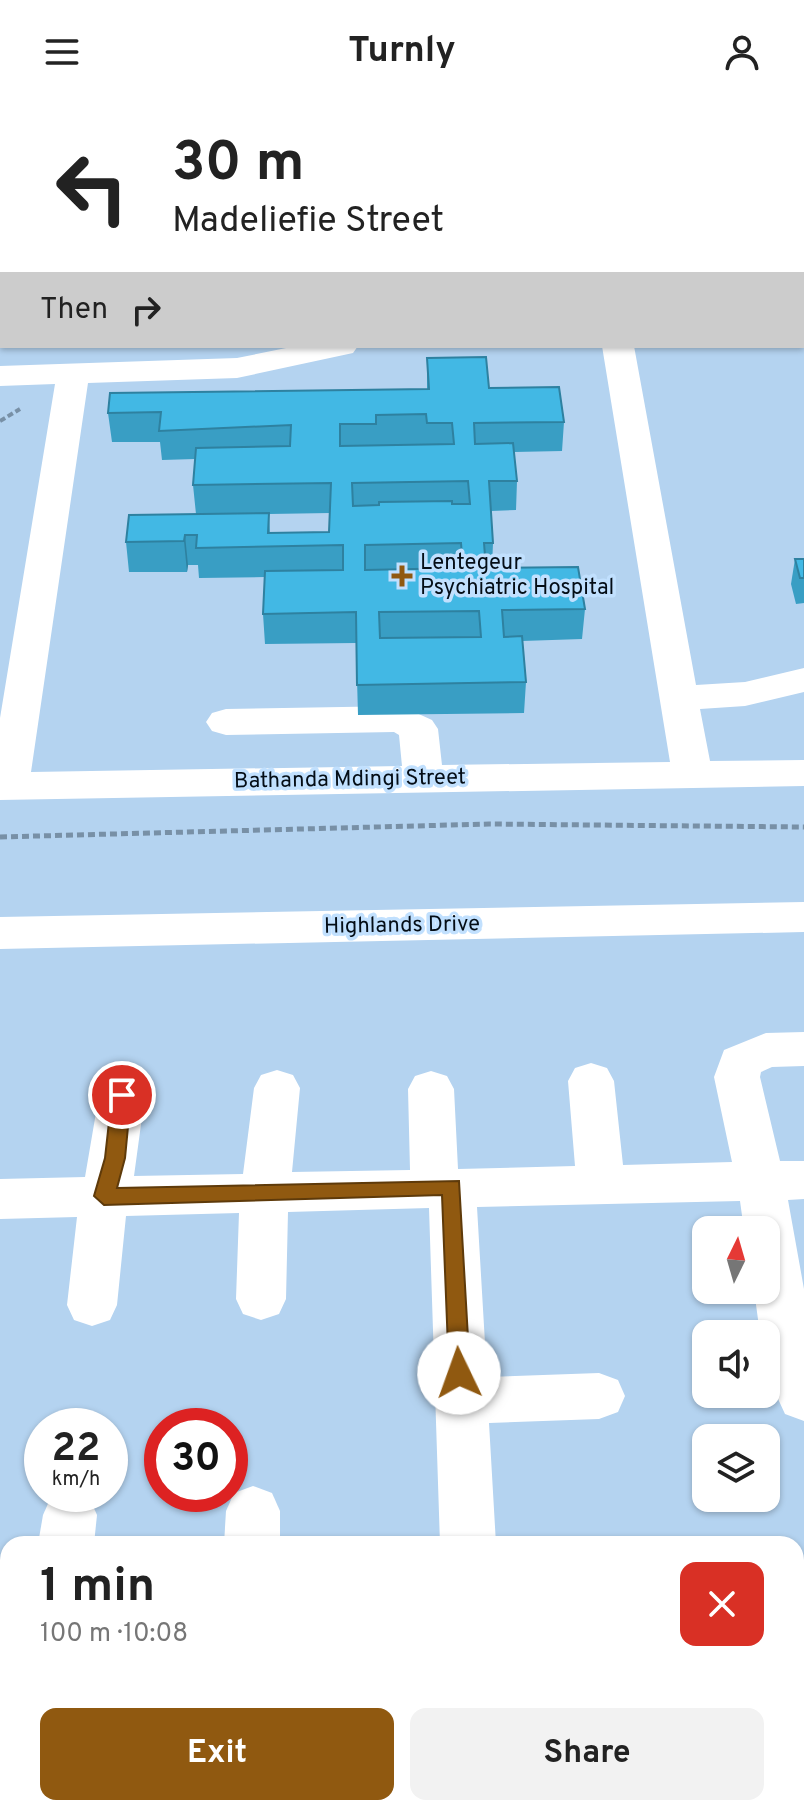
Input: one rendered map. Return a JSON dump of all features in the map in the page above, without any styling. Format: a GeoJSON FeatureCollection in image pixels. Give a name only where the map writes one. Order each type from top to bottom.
{"type":"FeatureCollection","features":[{"type":"Feature","properties":{"kind":"street"},"geometry":{"type":"LineString","coordinates":[[0,376],[237,368],[299,350],[320,348]]}},
{"type":"Feature","properties":{"kind":"street"},"geometry":{"type":"LineString","coordinates":[[618,348],[692,775]]}},
{"type":"Feature","properties":{"kind":"street","name":"Bathanda Mdingi Street"},"geometry":{"type":"LineString","coordinates":[[73,375],[15,645],[4,786],[804,773]]}},
{"type":"Feature","properties":{"kind":"street"},"geometry":{"type":"LineString","coordinates":[[680,698],[745,694],[804,680]]}},
{"type":"Feature","properties":{"kind":"street"},"geometry":{"type":"LineString","coordinates":[[226,722],[401,719],[418,729],[424,779]]}},
{"type":"Feature","properties":{"kind":"street","name":"Highlands Drive"},"geometry":{"type":"LineString","coordinates":[[0,933],[804,917]]}},
{"type":"Feature","properties":{"kind":"street"},"geometry":{"type":"LineString","coordinates":[[804,1049],[766,1050],[740,1062],[737,1077],[783,1181],[793,1375],[804,1398]]}},
{"type":"Feature","properties":{"kind":"street"},"geometry":{"type":"LineString","coordinates":[[591,1081],[601,1186]]}},
{"type":"Feature","properties":{"kind":"street"},"geometry":{"type":"LineString","coordinates":[[261,1299],[260,1240],[277,1088]]}},
{"type":"Feature","properties":{"kind":"street"},"geometry":{"type":"LineString","coordinates":[[431,1089],[443,1187],[461,1401],[468,1536]]}},
{"type":"Feature","properties":{"kind":"street"},"geometry":{"type":"LineString","coordinates":[[92,1305],[104,1196],[115,1158],[122,1095]]}},
{"type":"Feature","properties":{"kind":"street"},"geometry":{"type":"LineString","coordinates":[[0,1199],[783,1181]]}},
{"type":"Feature","properties":{"kind":"street"},"geometry":{"type":"LineString","coordinates":[[461,1401],[599,1396]]}},
{"type":"Feature","properties":{"kind":"path"},"geometry":{"type":"LineString","coordinates":[[0,837],[489,824],[804,827]]}},
{"type":"Feature","properties":{"kind":"building"},"geometry":{"type":"Polygon","coordinates":[[[486,357],[489,388],[559,387],[564,422],[474,423],[475,444],[513,443],[517,481],[489,481],[493,543],[484,543],[486,568],[578,567],[585,609],[502,610],[504,637],[522,636],[526,682],[357,685],[356,612],[263,614],[265,571],[343,570],[343,545],[196,548],[197,535],[185,535],[184,541],[126,542],[129,515],[269,513],[268,533],[329,532],[331,483],[193,485],[196,448],[290,446],[291,425],[159,431],[161,412],[108,413],[110,393],[429,389],[427,358],[486,357]],[[426,414],[376,415],[376,424],[340,424],[340,446],[454,444],[452,423],[427,423],[426,414]],[[468,481],[352,483],[353,506],[379,505],[379,502],[452,501],[452,504],[470,504],[468,481]],[[461,543],[365,545],[365,570],[463,568],[461,543]],[[479,611],[379,612],[380,638],[481,637],[479,611]]]}},
{"type":"Feature","properties":{"kind":"building"},"geometry":{"type":"Polygon","coordinates":[[[795,559],[804,559],[804,578],[800,578],[795,559]]]}},
{"type":"Feature","properties":{"kind":"place","name":"Lentegeur Psychiatric Hospital"},"geometry":{"type":"Point","coordinates":[402,576]}},
{"type":"Feature","properties":{"kind":"route"},"geometry":{"type":"LineString","coordinates":[[122,1095],[115,1158],[104,1196],[452,1187],[459,1373]]}}]}
